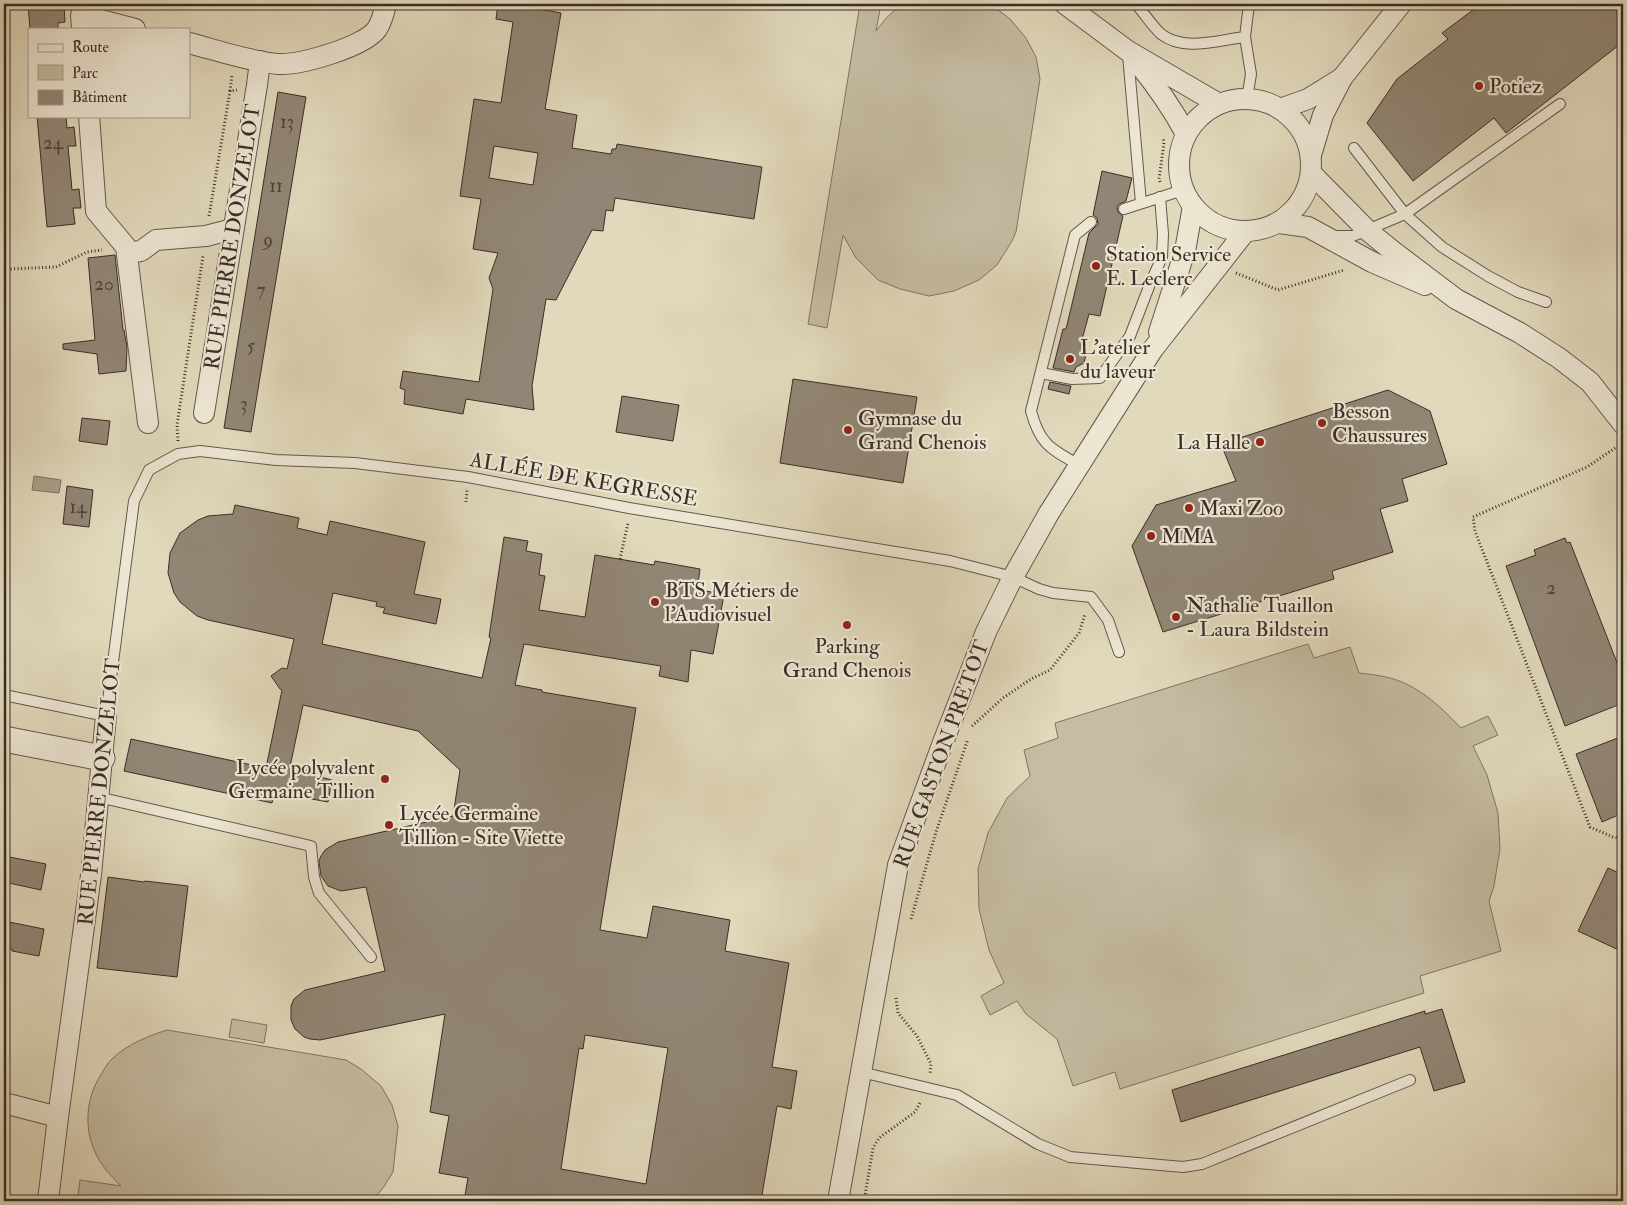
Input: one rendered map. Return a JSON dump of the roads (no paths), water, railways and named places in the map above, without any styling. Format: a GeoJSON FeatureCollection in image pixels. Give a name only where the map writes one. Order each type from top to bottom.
{"type":"FeatureCollection","features":[{"type":"Feature","properties":{"kind":"street"},"geometry":{"type":"LineString","coordinates":[[190,43],[279,64],[316,59],[354,45],[376,30],[383,18],[386,4]]}},
{"type":"Feature","properties":{"kind":"street"},"geometry":{"type":"LineString","coordinates":[[1065,4],[1128,51],[1219,104]]}},
{"type":"Feature","properties":{"kind":"street"},"geometry":{"type":"LineString","coordinates":[[1401,4],[1342,78],[1323,115],[1311,164],[1306,193],[1295,210],[1279,223],[1245,232],[1225,228],[1207,220],[1188,198],[1179,171],[1180,152],[1186,134],[1200,116],[1219,104],[1232,100],[1247,98],[1270,103],[1280,108],[1295,121],[1305,136],[1311,164],[1368,231],[1456,298]]}},
{"type":"Feature","properties":{"kind":"street"},"geometry":{"type":"LineString","coordinates":[[82,28],[81,15],[131,28]]}},
{"type":"Feature","properties":{"kind":"street"},"geometry":{"type":"LineString","coordinates":[[1128,51],[1162,93],[1186,134]]}},
{"type":"Feature","properties":{"kind":"street","name":"RUE PIERRE DONZELOT"},"geometry":{"type":"LineString","coordinates":[[204,413],[260,61]]}},
{"type":"Feature","properties":{"kind":"street"},"geometry":{"type":"LineString","coordinates":[[1280,108],[1308,99],[1342,78]]}},
{"type":"Feature","properties":{"kind":"street"},"geometry":{"type":"LineString","coordinates":[[89,118],[96,211],[127,250],[148,423]]}},
{"type":"Feature","properties":{"kind":"street","name":"RUE GASTON PRETOT"},"geometry":{"type":"LineString","coordinates":[[1153,348],[1185,251],[1188,198]]}},
{"type":"Feature","properties":{"kind":"street"},"geometry":{"type":"LineString","coordinates":[[1279,223],[1308,227],[1372,262],[1456,298],[1520,333],[1559,358],[1590,382],[1623,424]]}},
{"type":"Feature","properties":{"kind":"street"},"geometry":{"type":"LineString","coordinates":[[127,250],[141,251],[156,240],[206,236],[234,229]]}},
{"type":"Feature","properties":{"kind":"street","name":"RUE GASTON PRETOT"},"geometry":{"type":"LineString","coordinates":[[838,1201],[898,865],[986,632],[1049,513],[1153,348],[1245,232]]}},
{"type":"Feature","properties":{"kind":"street","name":"RUE PIERRE DONZELOT"},"geometry":{"type":"LineString","coordinates":[[48,1201],[90,884],[106,716]]}},
{"type":"Feature","properties":{"kind":"street"},"geometry":{"type":"LineString","coordinates":[[4,739],[102,758]]}},
{"type":"Feature","properties":{"kind":"street"},"geometry":{"type":"LineString","coordinates":[[4,1103],[58,1117]]}},
{"type":"Feature","properties":{"kind":"lane"},"geometry":{"type":"LineString","coordinates":[[1136,4],[1160,33],[1177,43],[1196,43],[1245,37]]}},
{"type":"Feature","properties":{"kind":"lane"},"geometry":{"type":"LineString","coordinates":[[1247,98],[1251,74],[1245,37],[1249,4]]}},
{"type":"Feature","properties":{"kind":"lane"},"geometry":{"type":"LineString","coordinates":[[1128,51],[1141,203]]}},
{"type":"Feature","properties":{"kind":"lane"},"geometry":{"type":"LineString","coordinates":[[1326,236],[1353,236],[1405,214],[1560,104]]}},
{"type":"Feature","properties":{"kind":"lane"},"geometry":{"type":"LineString","coordinates":[[1354,148],[1405,214],[1442,247],[1488,276],[1518,292],[1546,302]]}},
{"type":"Feature","properties":{"kind":"lane"},"geometry":{"type":"LineString","coordinates":[[1041,373],[1072,379],[1100,378],[1130,336],[1162,257],[1164,234],[1160,197]]}},
{"type":"Feature","properties":{"kind":"lane"},"geometry":{"type":"LineString","coordinates":[[1124,209],[1160,197],[1188,198]]}},
{"type":"Feature","properties":{"kind":"lane"},"geometry":{"type":"LineString","coordinates":[[1079,465],[1049,447],[1035,428],[1031,411],[1075,235],[1091,222]]}},
{"type":"Feature","properties":{"kind":"lane","name":"ALLÉE DE KEGRESSE"},"geometry":{"type":"LineString","coordinates":[[150,470],[178,454],[200,451],[276,460],[355,463],[468,477],[629,508],[950,561],[1013,578],[1053,593],[1091,597],[1108,620],[1119,652]]}},
{"type":"Feature","properties":{"kind":"lane","name":"RUE PIERRE DONZELOT"},"geometry":{"type":"LineString","coordinates":[[106,716],[134,501],[150,470]]}},
{"type":"Feature","properties":{"kind":"lane"},"geometry":{"type":"LineString","coordinates":[[4,695],[106,716]]}},
{"type":"Feature","properties":{"kind":"lane"},"geometry":{"type":"LineString","coordinates":[[98,797],[311,846],[314,877],[319,893],[371,957]]}},
{"type":"Feature","properties":{"kind":"lane"},"geometry":{"type":"LineString","coordinates":[[861,1072],[957,1095],[1038,1144],[1070,1157],[1183,1167],[1202,1164],[1410,1080]]}},
{"type":"Feature","properties":{"kind":"place","name":"Potiez"},"geometry":{"type":"Point","coordinates":[1479,86]}},
{"type":"Feature","properties":{"kind":"place","name":"Station Service E. Leclerc"},"geometry":{"type":"Point","coordinates":[1096,266]}},
{"type":"Feature","properties":{"kind":"place","name":"L'atelier du laveur"},"geometry":{"type":"Point","coordinates":[1070,359]}},
{"type":"Feature","properties":{"kind":"place","name":"Besson Chaussures"},"geometry":{"type":"Point","coordinates":[1322,423]}},
{"type":"Feature","properties":{"kind":"place","name":"Gymnase du Grand Chenois"},"geometry":{"type":"Point","coordinates":[848,430]}},
{"type":"Feature","properties":{"kind":"place","name":"La Halle"},"geometry":{"type":"Point","coordinates":[1260,442]}},
{"type":"Feature","properties":{"kind":"place","name":"Maxi Zoo"},"geometry":{"type":"Point","coordinates":[1189,508]}},
{"type":"Feature","properties":{"kind":"place","name":"MMA"},"geometry":{"type":"Point","coordinates":[1151,536]}},
{"type":"Feature","properties":{"kind":"place","name":"BTS Métiers de l'Audiovisuel"},"geometry":{"type":"Point","coordinates":[655,602]}},
{"type":"Feature","properties":{"kind":"place","name":"Nathalie Tuaillon - Laura Bildstein"},"geometry":{"type":"Point","coordinates":[1176,617]}},
{"type":"Feature","properties":{"kind":"place","name":"Parking Grand Chenois"},"geometry":{"type":"Point","coordinates":[847,625]}},
{"type":"Feature","properties":{"kind":"place","name":"Lycée polyvalent Germaine Tillion"},"geometry":{"type":"Point","coordinates":[385,779]}},
{"type":"Feature","properties":{"kind":"place","name":"Lycée Germaine Tillion - Site Viette"},"geometry":{"type":"Point","coordinates":[389,825]}}]}
